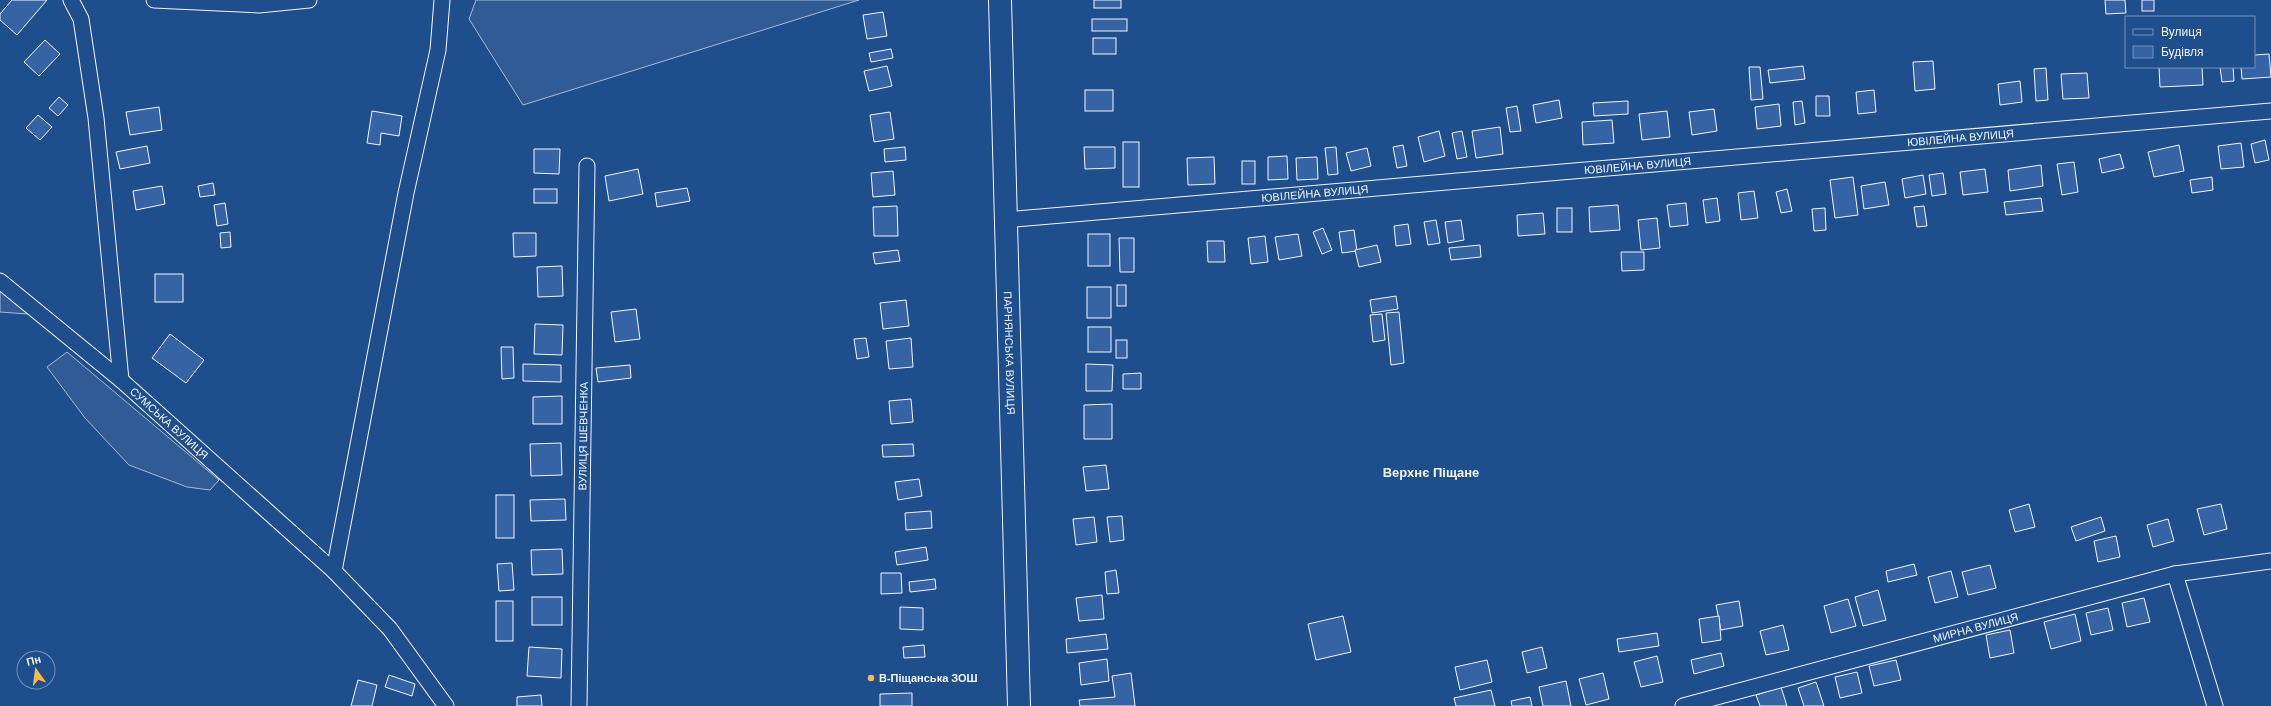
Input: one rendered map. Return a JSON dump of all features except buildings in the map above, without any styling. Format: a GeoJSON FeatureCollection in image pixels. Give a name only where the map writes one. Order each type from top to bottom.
{"type":"FeatureCollection","features":[{"type":"Feature","properties":{"kind":"main road","name":"ПАРНЯНСЬКА ВУЛИЦЯ"},"geometry":{"type":"LineString","coordinates":[[1000,0],[1019,706]]}},
{"type":"Feature","properties":{"kind":"street"},"geometry":{"type":"LineString","coordinates":[[71,0],[82,19],[96,118],[121,380]]}},
{"type":"Feature","properties":{"kind":"street"},"geometry":{"type":"LineString","coordinates":[[154,0],[259,5],[309,0]]}},
{"type":"Feature","properties":{"kind":"street"},"geometry":{"type":"LineString","coordinates":[[334,571],[404,201],[438,50],[442,0]]}},
{"type":"Feature","properties":{"kind":"street","name":"ЮВІЛЕЙНА ВУЛИЦЯ"},"geometry":{"type":"LineString","coordinates":[[1005,220],[2271,110]]}},
{"type":"Feature","properties":{"kind":"street","name":"ВУЛИЦЯ ШЕВЧЕНКА"},"geometry":{"type":"LineString","coordinates":[[579,706],[587,166]]}},
{"type":"Feature","properties":{"kind":"street","name":"СУМСЬКА ВУЛИЦЯ"},"geometry":{"type":"LineString","coordinates":[[0,280],[121,380],[334,571],[390,629],[446,706]]}},
{"type":"Feature","properties":{"kind":"street","name":"МИРНА ВУЛИЦЯ"},"geometry":{"type":"LineString","coordinates":[[1683,706],[2175,574],[2271,561]]}},
{"type":"Feature","properties":{"kind":"street"},"geometry":{"type":"LineString","coordinates":[[2175,574],[2215,706]]}},
{"type":"Feature","properties":{"kind":"shaded area"},"geometry":{"type":"Polygon","coordinates":[[[476,0],[859,0],[523,105],[469,19],[476,0]]]}},
{"type":"Feature","properties":{"kind":"shaded area"},"geometry":{"type":"Polygon","coordinates":[[[0,281],[42,315],[0,312],[0,281]]]}},
{"type":"Feature","properties":{"kind":"shaded area"},"geometry":{"type":"Polygon","coordinates":[[[67,352],[219,480],[210,490],[187,487],[129,465],[85,418],[47,367],[67,352]]]}},
{"type":"Feature","properties":{"kind":"place","name":"В-Піщанська ЗОШ"},"geometry":{"type":"Point","coordinates":[871,678]}},
{"type":"Feature","properties":{"kind":"district","name":"Верхнє Піщане"},"geometry":{"type":"Point","coordinates":[1431,472]}}]}
